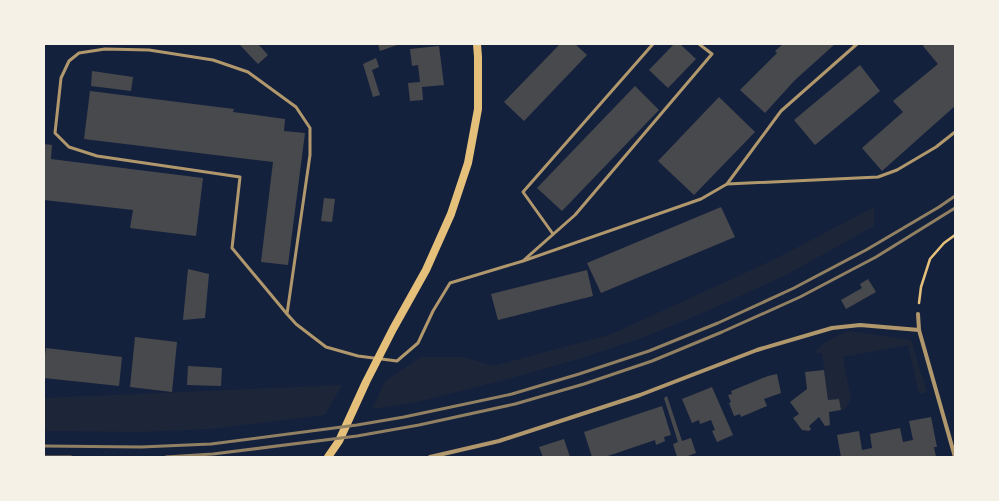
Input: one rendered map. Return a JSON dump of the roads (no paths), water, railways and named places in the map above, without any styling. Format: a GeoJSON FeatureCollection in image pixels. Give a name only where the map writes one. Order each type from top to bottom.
{"type":"FeatureCollection","features":[{"type":"Feature","properties":{"kind":"main road"},"geometry":{"type":"LineString","coordinates":[[328,457],[339,442],[366,382],[393,329],[426,270],[451,214],[468,163],[478,109],[477,44]]}},
{"type":"Feature","properties":{"kind":"street"},"geometry":{"type":"LineString","coordinates":[[918,314],[919,330],[955,457]]}},
{"type":"Feature","properties":{"kind":"street"},"geometry":{"type":"LineString","coordinates":[[430,457],[499,441],[640,395],[758,350],[832,328],[860,325],[919,330]]}},
{"type":"Feature","properties":{"kind":"lane"},"geometry":{"type":"LineString","coordinates":[[553,234],[523,192],[653,44]]}},
{"type":"Feature","properties":{"kind":"lane"},"geometry":{"type":"LineString","coordinates":[[523,261],[575,215],[712,54],[699,44]]}},
{"type":"Feature","properties":{"kind":"lane"},"geometry":{"type":"LineString","coordinates":[[287,314],[310,155],[310,128],[296,107],[248,72],[213,60],[149,50],[106,49],[79,53],[70,61],[61,78],[55,133],[69,147],[97,156],[240,177],[232,248],[287,314],[296,324],[326,347],[358,356],[397,361],[418,343],[433,310],[450,283],[523,261],[701,199],[727,184],[782,111],[857,44]]}},
{"type":"Feature","properties":{"kind":"lane"},"geometry":{"type":"LineString","coordinates":[[727,184],[878,177],[897,170],[936,147],[955,132]]}},
{"type":"Feature","properties":{"kind":"railway"},"geometry":{"type":"LineString","coordinates":[[44,446],[141,447],[211,444],[357,425],[404,417],[512,394],[649,351],[718,323],[794,288],[866,250],[955,196]]}},
{"type":"Feature","properties":{"kind":"railway"},"geometry":{"type":"LineString","coordinates":[[166,457],[213,454],[357,436],[419,425],[515,404],[584,384],[652,361],[800,297],[876,257],[955,208]]}},
{"type":"Feature","properties":{"kind":"railway"},"geometry":{"type":"LineString","coordinates":[[44,457],[71,457]]}}]}
